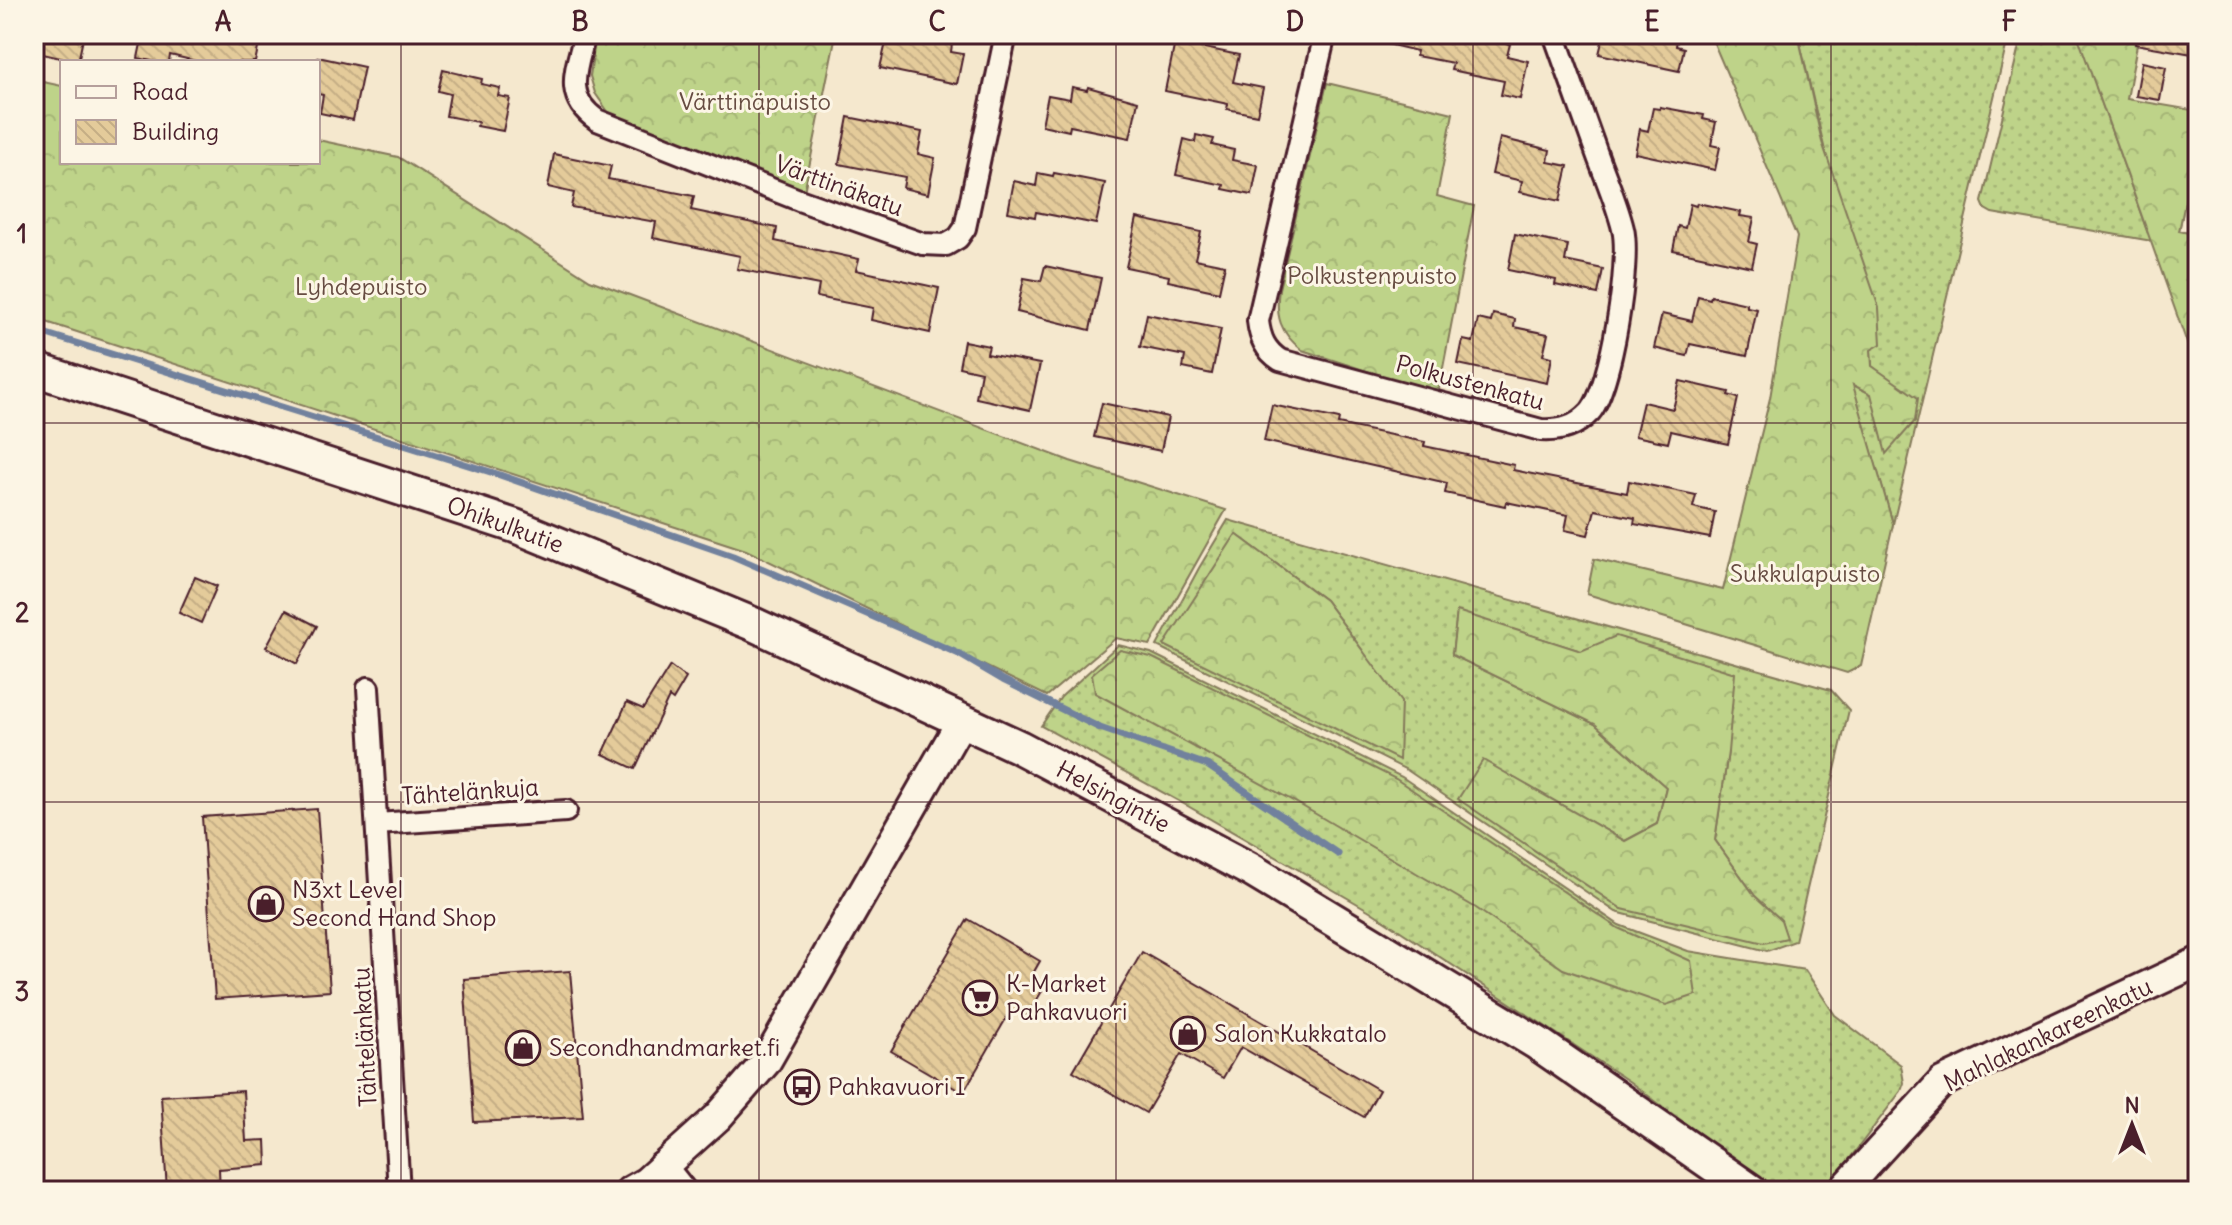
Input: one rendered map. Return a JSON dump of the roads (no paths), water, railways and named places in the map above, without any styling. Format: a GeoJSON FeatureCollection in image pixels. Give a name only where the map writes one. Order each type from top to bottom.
{"type":"FeatureCollection","features":[{"type":"Feature","properties":{"kind":"main road","name":"Ohikulkutie"},"geometry":{"type":"LineString","coordinates":[[34,369],[515,526],[753,624],[962,720]]}},
{"type":"Feature","properties":{"kind":"main road"},"geometry":{"type":"LineString","coordinates":[[630,1191],[646,1182],[718,1117],[766,1062],[962,720]]}},
{"type":"Feature","properties":{"kind":"main road","name":"Helsingintie"},"geometry":{"type":"LineString","coordinates":[[962,720],[1251,870],[1537,1043],[1751,1191]]}},
{"type":"Feature","properties":{"kind":"main road","name":"Mahlakankareenkatu"},"geometry":{"type":"LineString","coordinates":[[1842,1191],[1942,1082],[2198,962]]}},
{"type":"Feature","properties":{"kind":"main road"},"geometry":{"type":"LineString","coordinates":[[662,1167],[681,1191]]}},
{"type":"Feature","properties":{"kind":"street","name":"Värttinäkatu"},"geometry":{"type":"LineString","coordinates":[[585,34],[574,91],[586,113],[597,120],[813,205],[923,244],[946,245],[958,238],[965,228],[1006,34]]}},
{"type":"Feature","properties":{"kind":"street","name":"Polkustenkatu"},"geometry":{"type":"LineString","coordinates":[[1325,34],[1258,321],[1265,345],[1280,360],[1541,430],[1559,431],[1577,423],[1591,411],[1601,395],[1626,261],[1624,232],[1615,202],[1554,34]]}},
{"type":"Feature","properties":{"kind":"street","name":"Tähtelänkatu"},"geometry":{"type":"LineString","coordinates":[[368,688],[399,1191]]}},
{"type":"Feature","properties":{"kind":"street","name":"Tähtelänkuja"},"geometry":{"type":"LineString","coordinates":[[377,824],[566,811]]}},
{"type":"Feature","properties":{"kind":"waterway"},"geometry":{"type":"LineString","coordinates":[[34,330],[497,474],[733,556],[957,653],[1003,680],[1100,728],[1207,765],[1338,854]]}},
{"type":"Feature","properties":{"kind":"place","name":"N3xt Level Second Hand Shop"},"geometry":{"type":"Point","coordinates":[266,904]}},
{"type":"Feature","properties":{"kind":"place","name":"K-Market Pahkavuori"},"geometry":{"type":"Point","coordinates":[980,998]}},
{"type":"Feature","properties":{"kind":"place","name":"Salon Kukkatalo"},"geometry":{"type":"Point","coordinates":[1188,1034]}},
{"type":"Feature","properties":{"kind":"place","name":"Secondhandmarket.fi"},"geometry":{"type":"Point","coordinates":[523,1048]}},
{"type":"Feature","properties":{"kind":"place","name":"Pahkavuori I"},"geometry":{"type":"Point","coordinates":[802,1087]}},
{"type":"Feature","properties":{"kind":"park label","name":"Värttinäpuisto"},"geometry":{"type":"Point","coordinates":[755,102]}},
{"type":"Feature","properties":{"kind":"park label","name":"Polkustenpuisto"},"geometry":{"type":"Point","coordinates":[1372,276]}},
{"type":"Feature","properties":{"kind":"park label","name":"Lyhdepuisto"},"geometry":{"type":"Point","coordinates":[361,287]}},
{"type":"Feature","properties":{"kind":"park label","name":"Sukkulapuisto"},"geometry":{"type":"Point","coordinates":[1805,574]}}]}
